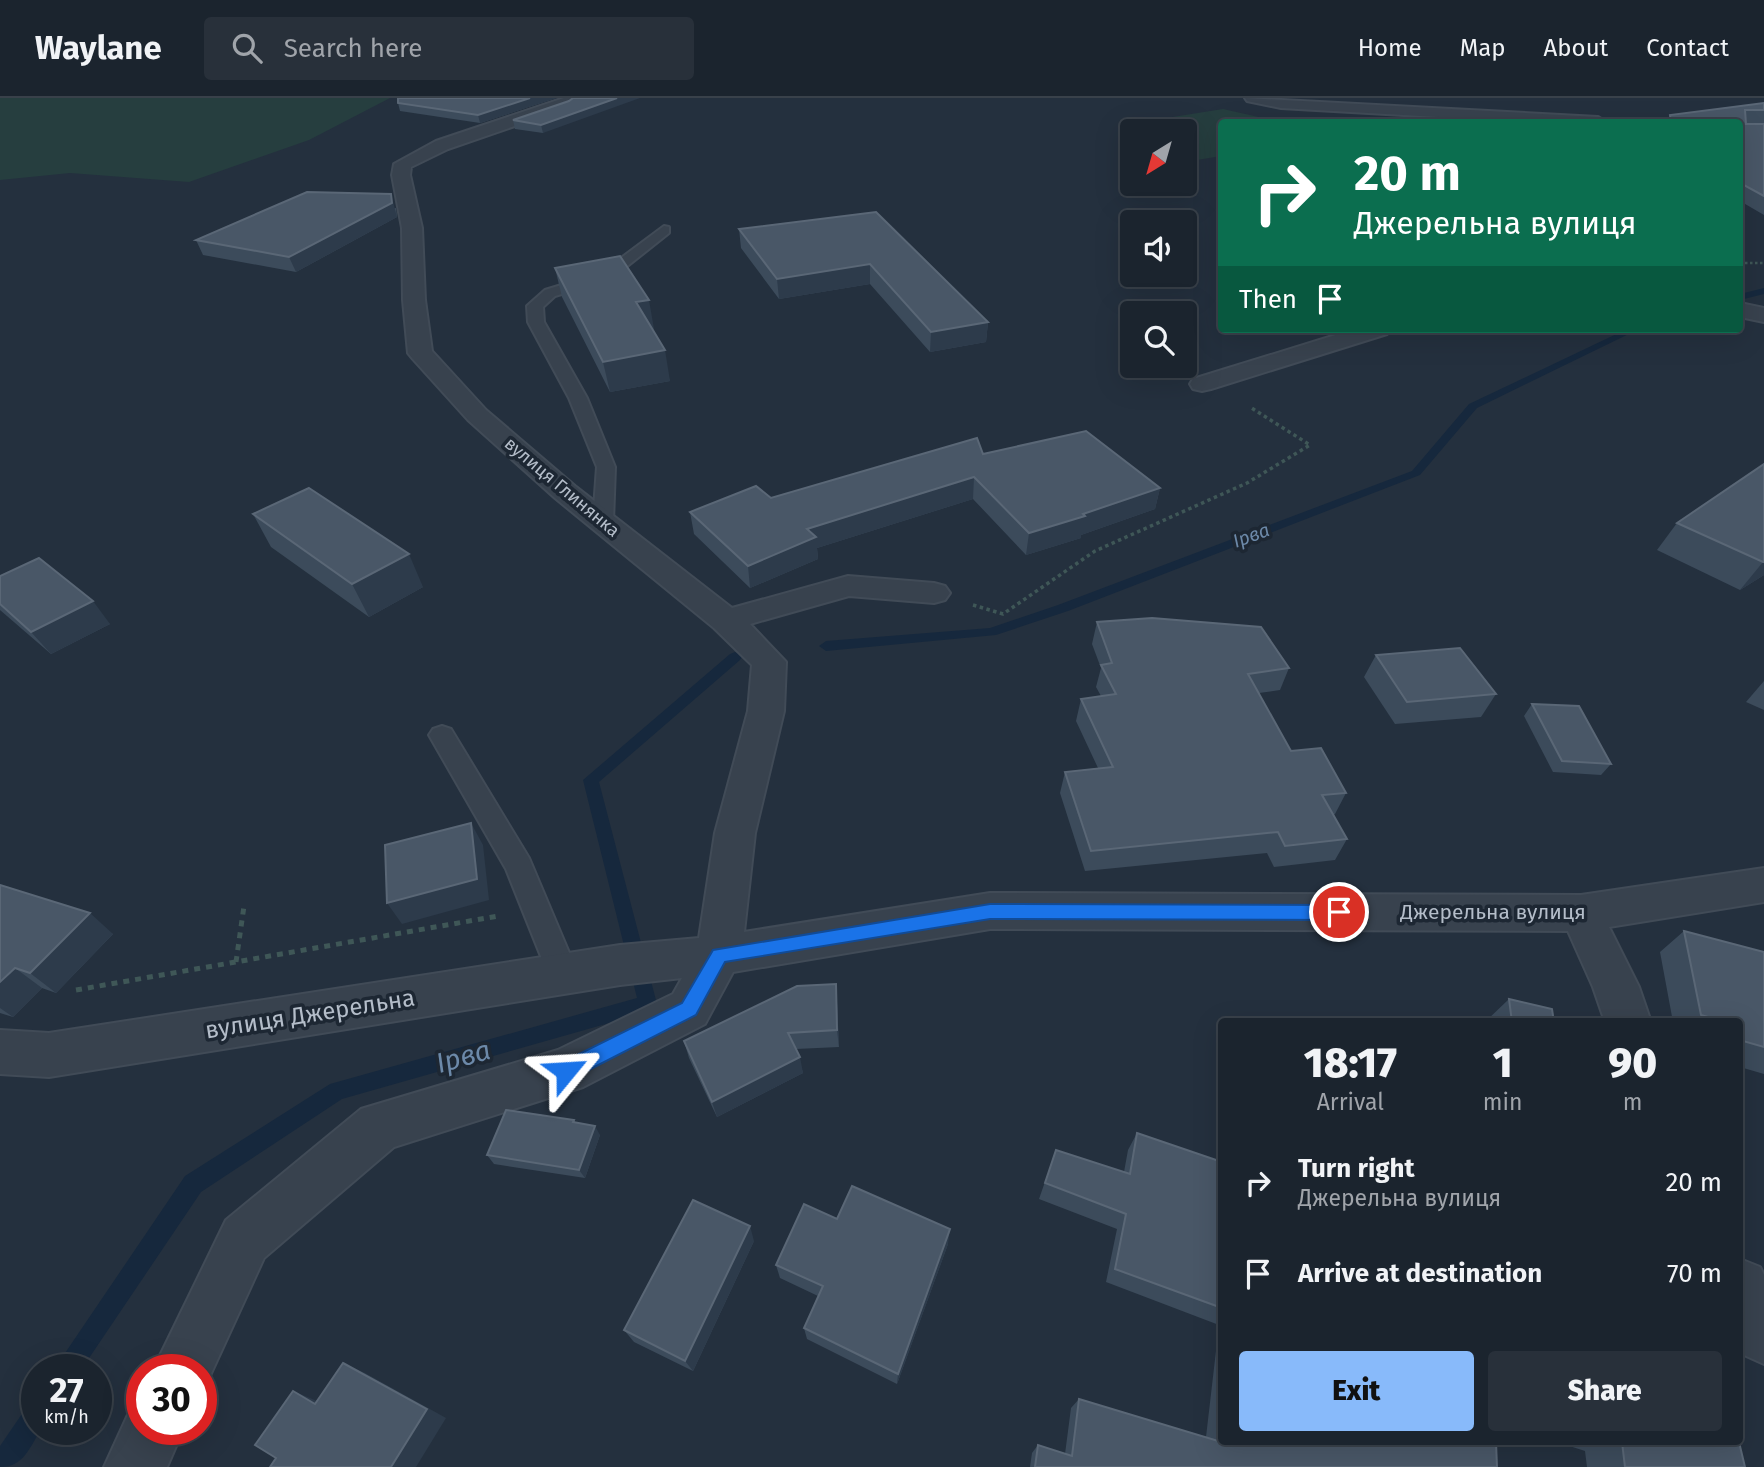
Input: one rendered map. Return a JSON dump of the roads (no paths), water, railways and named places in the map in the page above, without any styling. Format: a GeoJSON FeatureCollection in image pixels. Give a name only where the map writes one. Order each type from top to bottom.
{"type":"FeatureCollection","features":[{"type":"Feature","properties":{"kind":"street","name":"вулиця Глинянка"},"geometry":{"type":"LineString","coordinates":[[574,98],[565,104],[442,145],[404,164],[401,175],[412,228],[414,300],[420,353],[477,415],[603,522],[726,620],[769,662],[766,711],[699,958]]}},
{"type":"Feature","properties":{"kind":"street"},"geometry":{"type":"LineString","coordinates":[[1252,98],[1281,103],[1372,106],[1556,119]]}},
{"type":"Feature","properties":{"kind":"street"},"geometry":{"type":"LineString","coordinates":[[1743,311],[1764,315]]}},
{"type":"Feature","properties":{"kind":"street"},"geometry":{"type":"LineString","coordinates":[[1202,384],[1366,333]]}},
{"type":"Feature","properties":{"kind":"street"},"geometry":{"type":"LineString","coordinates":[[726,620],[848,586],[934,593]]}},
{"type":"Feature","properties":{"kind":"street","name":"Джерельна вулиця"},"geometry":{"type":"LineString","coordinates":[[620,965],[699,958],[990,911],[1581,913],[1764,885]]}},
{"type":"Feature","properties":{"kind":"street"},"geometry":{"type":"LineString","coordinates":[[1581,913],[1616,987],[1627,1018]]}},
{"type":"Feature","properties":{"kind":"street"},"geometry":{"type":"LineString","coordinates":[[190,1354],[245,1240],[379,1127],[566,1071],[689,1009],[699,958]]}},
{"type":"Feature","properties":{"kind":"street","name":"вулиця Джерельна"},"geometry":{"type":"LineString","coordinates":[[0,1052],[49,1055],[620,965]]}},
{"type":"Feature","properties":{"kind":"street"},"geometry":{"type":"LineString","coordinates":[[1743,1293],[1764,1335]]}},
{"type":"Feature","properties":{"kind":"street"},"geometry":{"type":"LineString","coordinates":[[135,1467],[146,1445]]}},
{"type":"Feature","properties":{"kind":"lane"},"geometry":{"type":"LineString","coordinates":[[603,522],[606,467],[578,398],[536,322],[535,306],[550,293],[606,276],[664,230]]}},
{"type":"Feature","properties":{"kind":"lane"},"geometry":{"type":"LineString","coordinates":[[442,736],[519,866],[563,974]]}},
{"type":"Feature","properties":{"kind":"waterway","name":"Ірва"},"geometry":{"type":"LineString","coordinates":[[1743,296],[1764,291]]}},
{"type":"Feature","properties":{"kind":"waterway","name":"Ірва"},"geometry":{"type":"LineString","coordinates":[[826,646],[991,632],[1063,608],[1416,473],[1473,406],[1626,333]]}},
{"type":"Feature","properties":{"kind":"waterway","name":"Ірва"},"geometry":{"type":"LineString","coordinates":[[78,1354],[193,1184],[337,1091],[648,1004],[591,780],[735,657]]}},
{"type":"Feature","properties":{"kind":"waterway","name":"Ірва"},"geometry":{"type":"LineString","coordinates":[[0,1461],[10,1454],[21,1438]]}}]}
